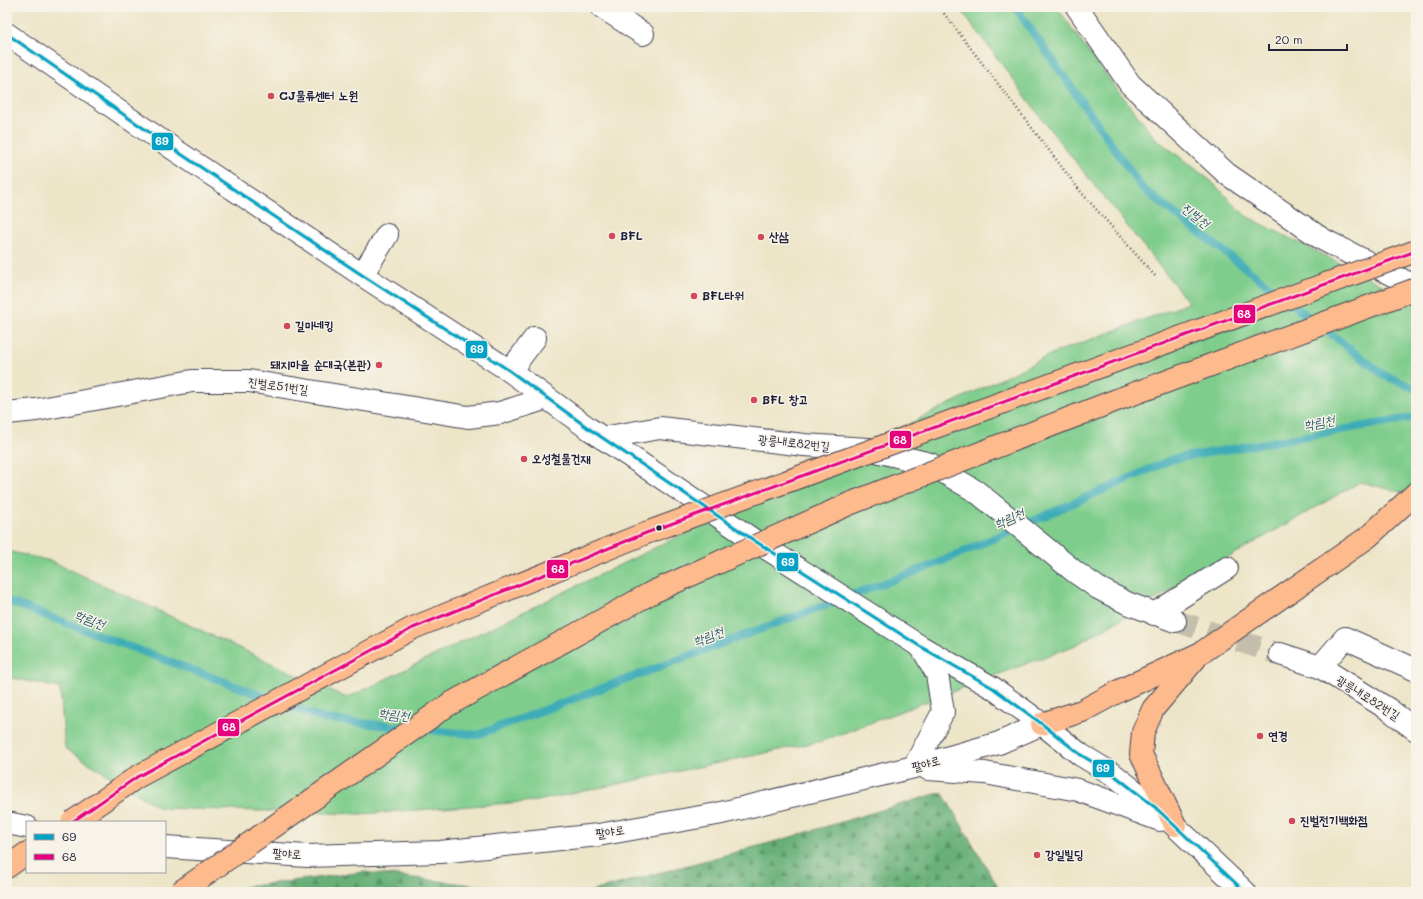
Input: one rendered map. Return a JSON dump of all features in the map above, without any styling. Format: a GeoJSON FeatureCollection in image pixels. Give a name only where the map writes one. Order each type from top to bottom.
{"type":"FeatureCollection","features":[{"type":"Feature","properties":{"kind":"highway"},"geometry":{"type":"LineString","coordinates":[[73,821],[137,777],[413,628],[646,533],[1416,251]]}},
{"type":"Feature","properties":{"kind":"highway"},"geometry":{"type":"LineString","coordinates":[[180,892],[448,705],[653,592],[849,504],[1114,401],[1416,288]]}},
{"type":"Feature","properties":{"kind":"highway"},"geometry":{"type":"LineString","coordinates":[[1042,724],[1082,711],[1119,691],[1201,653],[1368,537],[1416,493]]}},
{"type":"Feature","properties":{"kind":"highway"},"geometry":{"type":"LineString","coordinates":[[1175,825],[1141,754],[1143,732],[1153,710],[1201,653]]}},
{"type":"Feature","properties":{"kind":"highway"},"geometry":{"type":"LineString","coordinates":[[7,867],[26,854]]}},
{"type":"Feature","properties":{"kind":"street"},"geometry":{"type":"LineString","coordinates":[[602,7],[643,34]]}},
{"type":"Feature","properties":{"kind":"street"},"geometry":{"type":"LineString","coordinates":[[1077,7],[1130,84],[1227,174],[1322,239],[1416,288]]}},
{"type":"Feature","properties":{"kind":"street"},"geometry":{"type":"LineString","coordinates":[[7,34],[175,150],[362,275],[510,371],[595,433],[755,541],[921,647],[993,688],[1081,755],[1114,775],[1156,808],[1245,892]]}},
{"type":"Feature","properties":{"kind":"street"},"geometry":{"type":"LineString","coordinates":[[362,275],[387,235]]}},
{"type":"Feature","properties":{"kind":"street"},"geometry":{"type":"LineString","coordinates":[[510,371],[535,338]]}},
{"type":"Feature","properties":{"kind":"street","name":"진벌로51번길"},"geometry":{"type":"LineString","coordinates":[[7,413],[36,410],[192,381],[249,381],[468,417],[500,413],[547,398]]}},
{"type":"Feature","properties":{"kind":"street","name":"광릉내로82번길"},"geometry":{"type":"LineString","coordinates":[[595,433],[660,428],[804,445],[868,449],[930,464],[977,492],[1074,572],[1098,588],[1127,603],[1154,614]]}},
{"type":"Feature","properties":{"kind":"street"},"geometry":{"type":"LineString","coordinates":[[1154,614],[1227,568]]}},
{"type":"Feature","properties":{"kind":"street"},"geometry":{"type":"LineString","coordinates":[[1154,614],[1175,621]]}},
{"type":"Feature","properties":{"kind":"street"},"geometry":{"type":"LineString","coordinates":[[1320,668],[1345,638],[1416,670]]}},
{"type":"Feature","properties":{"kind":"street"},"geometry":{"type":"LineString","coordinates":[[921,647],[937,674],[943,712],[914,768],[985,773],[1078,790],[1175,825]]}},
{"type":"Feature","properties":{"kind":"street","name":"광릉내로82번길"},"geometry":{"type":"LineString","coordinates":[[1280,654],[1320,668],[1388,709],[1416,730]]}},
{"type":"Feature","properties":{"kind":"street","name":"팔야로"},"geometry":{"type":"LineString","coordinates":[[166,847],[307,856],[440,852],[598,835],[702,816],[914,768],[999,743],[1042,724]]}},
{"type":"Feature","properties":{"kind":"street"},"geometry":{"type":"LineString","coordinates":[[7,823],[26,827]]}},
{"type":"Feature","properties":{"kind":"path"},"geometry":{"type":"LineString","coordinates":[[939,7],[1081,192],[1156,277]]}},
{"type":"Feature","properties":{"kind":"green space"},"geometry":{"type":"Polygon","coordinates":[[[959,7],[1057,7],[1084,46],[1154,137],[1211,181],[1246,216],[1416,302],[1416,496],[1360,482],[1076,645],[822,741],[537,801],[362,814],[160,808],[65,748],[60,688],[7,677],[7,551],[51,561],[347,698],[1054,353],[1189,303],[1055,136],[959,7]]]}},
{"type":"Feature","properties":{"kind":"green space"},"geometry":{"type":"Polygon","coordinates":[[[942,792],[1001,892],[589,892],[784,839],[942,792]]]}},
{"type":"Feature","properties":{"kind":"green space"},"geometry":{"type":"Polygon","coordinates":[[[364,872],[531,892],[237,892],[244,887],[364,872]]]}},
{"type":"Feature","properties":{"kind":"waterway","name":"진벌천"},"geometry":{"type":"LineString","coordinates":[[1015,7],[1143,189],[1384,375],[1416,389]]}},
{"type":"Feature","properties":{"kind":"waterway","name":"학림천"},"geometry":{"type":"LineString","coordinates":[[420,729],[477,735],[938,563],[1173,459],[1416,417]]}},
{"type":"Feature","properties":{"kind":"waterway","name":"학림천"},"geometry":{"type":"LineString","coordinates":[[7,601],[324,719],[408,728]]}},
{"type":"Feature","properties":{"kind":"tunnel"},"geometry":{"type":"LineString","coordinates":[[1175,621],[1280,654]]}},
{"type":"Feature","properties":{"kind":"transit line","name":"69"},"geometry":{"type":"LineString","coordinates":[[7,34],[175,150],[362,275],[510,371],[588,428],[755,541],[921,647],[993,688],[1081,755],[1114,775],[1156,808],[1245,892]]}},
{"type":"Feature","properties":{"kind":"transit line","name":"68"},"geometry":{"type":"LineString","coordinates":[[73,821],[137,777],[413,628],[646,533],[1416,251]]}},
{"type":"Feature","properties":{"kind":"place","name":"CJ물류센터 노원"},"geometry":{"type":"Point","coordinates":[271,96]}},
{"type":"Feature","properties":{"kind":"place","name":"BFL"},"geometry":{"type":"Point","coordinates":[612,236]}},
{"type":"Feature","properties":{"kind":"place","name":"산삼"},"geometry":{"type":"Point","coordinates":[761,237]}},
{"type":"Feature","properties":{"kind":"place","name":"BFL타워"},"geometry":{"type":"Point","coordinates":[694,296]}},
{"type":"Feature","properties":{"kind":"place","name":"길마네킹"},"geometry":{"type":"Point","coordinates":[287,326]}},
{"type":"Feature","properties":{"kind":"place","name":"돼지마을 순대국(본관)"},"geometry":{"type":"Point","coordinates":[379,365]}},
{"type":"Feature","properties":{"kind":"place","name":"BFL 창고"},"geometry":{"type":"Point","coordinates":[754,400]}},
{"type":"Feature","properties":{"kind":"place","name":"오성철물건재"},"geometry":{"type":"Point","coordinates":[524,459]}},
{"type":"Feature","properties":{"kind":"place","name":"연경"},"geometry":{"type":"Point","coordinates":[1260,736]}},
{"type":"Feature","properties":{"kind":"place","name":"진벌전기백화점"},"geometry":{"type":"Point","coordinates":[1292,821]}},
{"type":"Feature","properties":{"kind":"place","name":"강일빌딩"},"geometry":{"type":"Point","coordinates":[1037,855]}}]}
